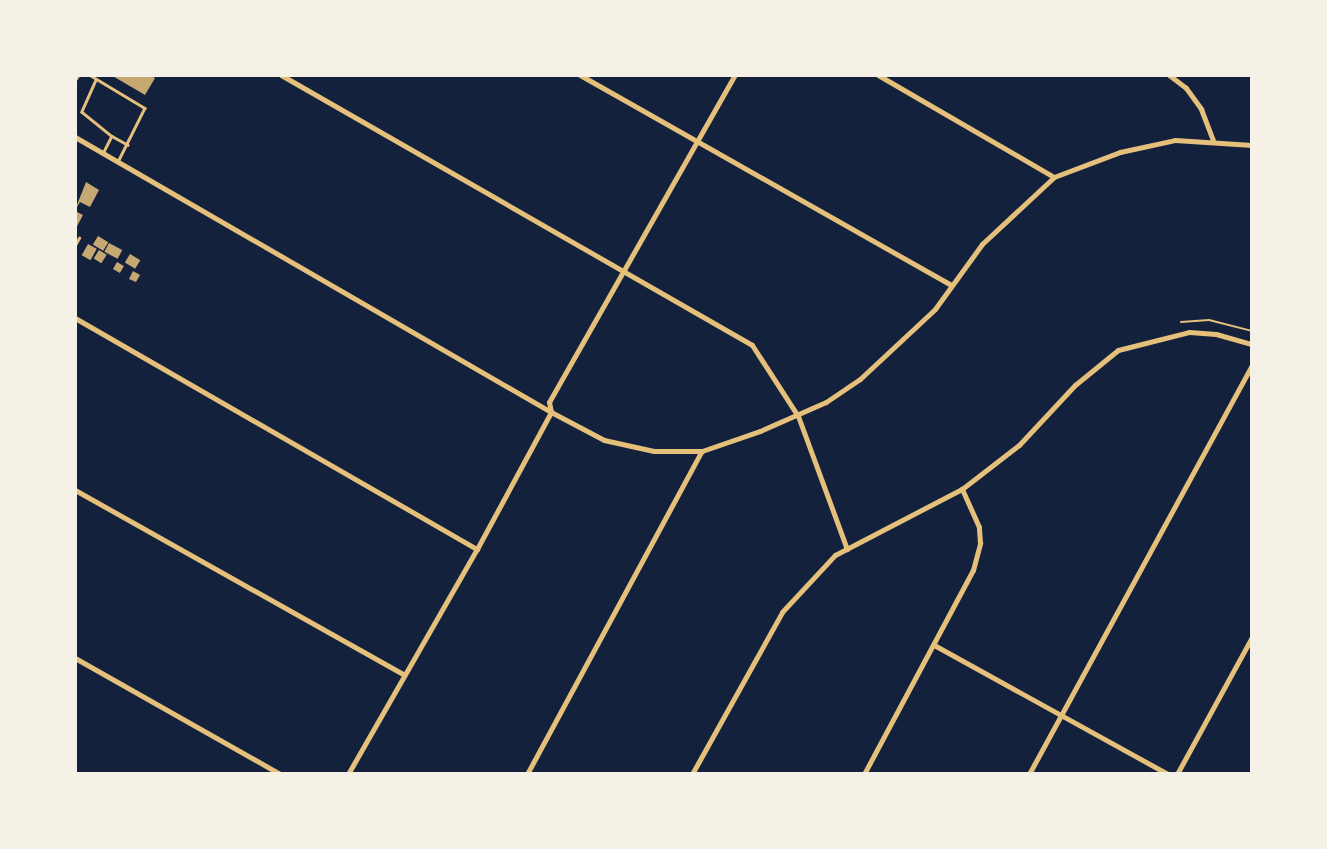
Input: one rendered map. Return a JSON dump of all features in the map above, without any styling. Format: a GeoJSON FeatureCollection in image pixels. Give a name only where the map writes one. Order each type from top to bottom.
{"type":"FeatureCollection","features":[{"type":"Feature","properties":{"kind":"street"},"geometry":{"type":"LineString","coordinates":[[281,75],[625,270],[751,345],[798,416],[847,549]]}},
{"type":"Feature","properties":{"kind":"street"},"geometry":{"type":"LineString","coordinates":[[580,75],[950,285]]}},
{"type":"Feature","properties":{"kind":"street"},"geometry":{"type":"LineString","coordinates":[[348,774],[477,549],[551,412],[549,402],[735,75]]}},
{"type":"Feature","properties":{"kind":"street"},"geometry":{"type":"LineString","coordinates":[[878,75],[1054,177]]}},
{"type":"Feature","properties":{"kind":"street"},"geometry":{"type":"LineString","coordinates":[[1169,75],[1186,88],[1201,109],[1213,140]]}},
{"type":"Feature","properties":{"kind":"street"},"geometry":{"type":"LineString","coordinates":[[75,137],[551,412],[633,449],[702,451],[798,416],[860,379],[886,358],[935,309],[982,243],[1054,177],[1145,146],[1213,140],[1252,145]]}},
{"type":"Feature","properties":{"kind":"street"},"geometry":{"type":"LineString","coordinates":[[75,318],[477,549]]}},
{"type":"Feature","properties":{"kind":"street"},"geometry":{"type":"LineString","coordinates":[[692,774],[782,612],[835,555],[962,489],[1019,445],[1075,385],[1118,350],[1189,332],[1216,334],[1252,344]]}},
{"type":"Feature","properties":{"kind":"street"},"geometry":{"type":"LineString","coordinates":[[1029,774],[1252,365]]}},
{"type":"Feature","properties":{"kind":"street"},"geometry":{"type":"LineString","coordinates":[[527,774],[702,451]]}},
{"type":"Feature","properties":{"kind":"street"},"geometry":{"type":"LineString","coordinates":[[864,774],[973,570],[980,543],[974,512],[962,489]]}},
{"type":"Feature","properties":{"kind":"street"},"geometry":{"type":"LineString","coordinates":[[75,490],[403,674]]}},
{"type":"Feature","properties":{"kind":"street"},"geometry":{"type":"LineString","coordinates":[[1177,774],[1252,637]]}},
{"type":"Feature","properties":{"kind":"street"},"geometry":{"type":"LineString","coordinates":[[934,645],[1168,774]]}},
{"type":"Feature","properties":{"kind":"street"},"geometry":{"type":"LineString","coordinates":[[75,658],[280,774]]}},
{"type":"Feature","properties":{"kind":"lane"},"geometry":{"type":"LineString","coordinates":[[90,75],[145,108],[118,162]]}},
{"type":"Feature","properties":{"kind":"lane"},"geometry":{"type":"LineString","coordinates":[[96,79],[83,114],[128,145]]}},
{"type":"Feature","properties":{"kind":"lane"},"geometry":{"type":"LineString","coordinates":[[103,154],[112,136]]}},
{"type":"Feature","properties":{"kind":"lane"},"geometry":{"type":"LineString","coordinates":[[75,245],[79,238]]}},
{"type":"Feature","properties":{"kind":"path"},"geometry":{"type":"LineString","coordinates":[[1181,322],[1209,320],[1252,331]]}},
{"type":"Feature","properties":{"kind":"building"},"geometry":{"type":"Polygon","coordinates":[[[111,75],[150,75],[155,78],[145,95],[111,75]]]}},
{"type":"Feature","properties":{"kind":"building"},"geometry":{"type":"Polygon","coordinates":[[[86,182],[99,190],[90,207],[80,202],[75,210],[86,182]]]}},
{"type":"Feature","properties":{"kind":"building"},"geometry":{"type":"Polygon","coordinates":[[[75,211],[83,215],[75,230],[75,211]]]}},
{"type":"Feature","properties":{"kind":"building"},"geometry":{"type":"Polygon","coordinates":[[[98,236],[108,242],[103,251],[93,245],[98,236]]]}},
{"type":"Feature","properties":{"kind":"building"},"geometry":{"type":"Polygon","coordinates":[[[109,243],[122,250],[118,259],[104,252],[109,243]]]}},
{"type":"Feature","properties":{"kind":"building"},"geometry":{"type":"Polygon","coordinates":[[[88,244],[97,249],[90,260],[82,255],[88,244]]]}},
{"type":"Feature","properties":{"kind":"building"},"geometry":{"type":"Polygon","coordinates":[[[99,250],[107,255],[101,263],[94,258],[99,250]]]}},
{"type":"Feature","properties":{"kind":"building"},"geometry":{"type":"Polygon","coordinates":[[[130,254],[140,260],[135,269],[125,263],[130,254]]]}},
{"type":"Feature","properties":{"kind":"building"},"geometry":{"type":"Polygon","coordinates":[[[117,262],[124,266],[120,273],[113,269],[117,262]]]}},
{"type":"Feature","properties":{"kind":"building"},"geometry":{"type":"Polygon","coordinates":[[[133,271],[140,275],[136,282],[129,279],[133,271]]]}}]}
